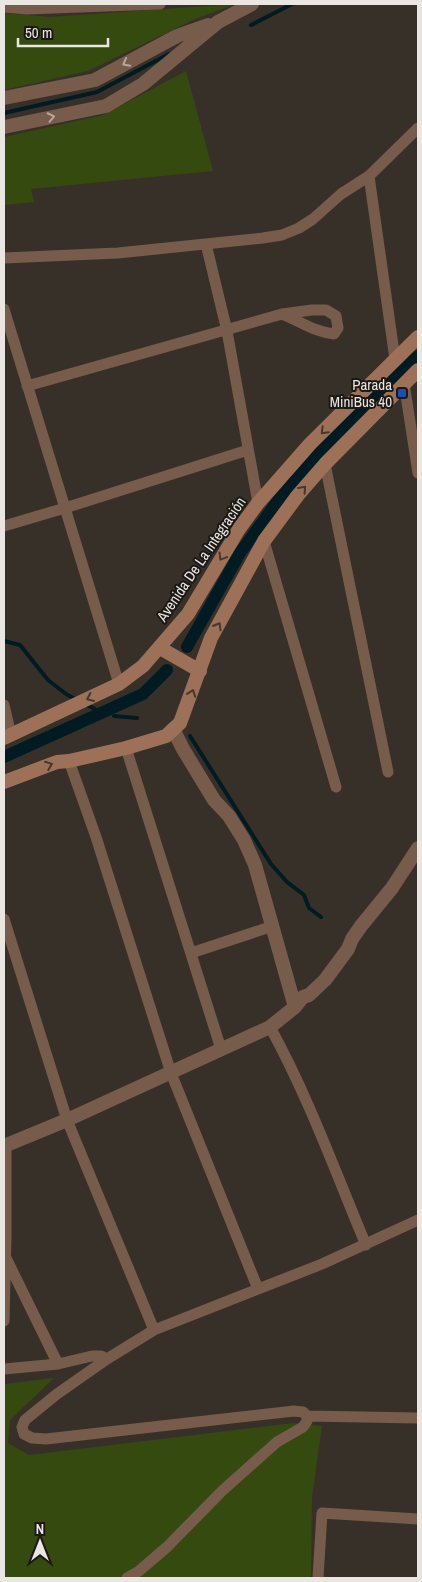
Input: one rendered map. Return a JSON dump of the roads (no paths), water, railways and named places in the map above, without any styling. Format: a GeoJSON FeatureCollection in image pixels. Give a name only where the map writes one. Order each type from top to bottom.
{"type":"FeatureCollection","features":[{"type":"Feature","properties":{"kind":"main road","name":"Avenida De La Integración"},"geometry":{"type":"LineString","coordinates":[[8,737],[119,684],[143,666],[188,614],[239,529],[258,503],[310,444],[418,337]]}},
{"type":"Feature","properties":{"kind":"main road"},"geometry":{"type":"LineString","coordinates":[[4,782],[57,762],[126,748],[166,736],[180,723],[211,638],[264,541],[298,495],[325,464],[418,370]]}},
{"type":"Feature","properties":{"kind":"main road"},"geometry":{"type":"LineString","coordinates":[[160,648],[200,671]]}},
{"type":"Feature","properties":{"kind":"street"},"geometry":{"type":"LineString","coordinates":[[4,7],[27,9],[160,4]]}},
{"type":"Feature","properties":{"kind":"street"},"geometry":{"type":"LineString","coordinates":[[4,98],[95,80],[177,36],[218,22],[252,4]]}},
{"type":"Feature","properties":{"kind":"street"},"geometry":{"type":"LineString","coordinates":[[4,128],[106,106],[143,84],[218,22]]}},
{"type":"Feature","properties":{"kind":"street"},"geometry":{"type":"LineString","coordinates":[[4,258],[118,253],[282,235],[299,228],[313,219],[341,194],[369,176],[418,128]]}},
{"type":"Feature","properties":{"kind":"street"},"geometry":{"type":"LineString","coordinates":[[369,176],[395,359]]}},
{"type":"Feature","properties":{"kind":"street"},"geometry":{"type":"LineString","coordinates":[[206,244],[226,331],[258,503]]}},
{"type":"Feature","properties":{"kind":"street"},"geometry":{"type":"LineString","coordinates":[[4,309],[119,684]]}},
{"type":"Feature","properties":{"kind":"street"},"geometry":{"type":"LineString","coordinates":[[27,386],[282,314]]}},
{"type":"Feature","properties":{"kind":"street"},"geometry":{"type":"LineString","coordinates":[[404,383],[418,473]]}},
{"type":"Feature","properties":{"kind":"street"},"geometry":{"type":"LineString","coordinates":[[4,526],[248,450]]}},
{"type":"Feature","properties":{"kind":"street"},"geometry":{"type":"LineString","coordinates":[[325,464],[388,772]]}},
{"type":"Feature","properties":{"kind":"street"},"geometry":{"type":"LineString","coordinates":[[264,541],[336,787]]}},
{"type":"Feature","properties":{"kind":"street"},"geometry":{"type":"LineString","coordinates":[[4,705],[8,737]]}},
{"type":"Feature","properties":{"kind":"street"},"geometry":{"type":"LineString","coordinates":[[173,729],[209,791],[229,816],[244,840],[255,865],[295,1007]]}},
{"type":"Feature","properties":{"kind":"street"},"geometry":{"type":"LineString","coordinates":[[126,748],[221,1050]]}},
{"type":"Feature","properties":{"kind":"street"},"geometry":{"type":"LineString","coordinates":[[69,761],[96,837],[171,1073],[258,1289]]}},
{"type":"Feature","properties":{"kind":"street"},"geometry":{"type":"LineString","coordinates":[[4,1321],[6,1257],[5,1146],[67,1120],[270,1027],[325,980],[348,949],[352,939],[392,888],[418,848]]}},
{"type":"Feature","properties":{"kind":"street"},"geometry":{"type":"LineString","coordinates":[[4,919],[67,1120],[154,1330]]}},
{"type":"Feature","properties":{"kind":"street"},"geometry":{"type":"LineString","coordinates":[[191,953],[273,926]]}},
{"type":"Feature","properties":{"kind":"street"},"geometry":{"type":"LineString","coordinates":[[270,1027],[307,1101],[366,1244]]}},
{"type":"Feature","properties":{"kind":"street"},"geometry":{"type":"LineString","coordinates":[[418,1220],[366,1244],[154,1330],[107,1359],[57,1394],[25,1420],[22,1427],[24,1434],[32,1438],[46,1439],[294,1411],[303,1412],[307,1416],[418,1418]]}},
{"type":"Feature","properties":{"kind":"street"},"geometry":{"type":"LineString","coordinates":[[6,1257],[58,1364]]}},
{"type":"Feature","properties":{"kind":"street"},"geometry":{"type":"LineString","coordinates":[[4,1369],[58,1364],[97,1355],[107,1359]]}},
{"type":"Feature","properties":{"kind":"street"},"geometry":{"type":"LineString","coordinates":[[127,1578],[139,1571],[167,1547],[222,1491],[277,1442],[303,1427],[307,1421],[307,1416]]}},
{"type":"Feature","properties":{"kind":"street"},"geometry":{"type":"LineString","coordinates":[[318,1578],[322,1513],[418,1519]]}},
{"type":"Feature","properties":{"kind":"waterway"},"geometry":{"type":"LineString","coordinates":[[251,25],[292,4]]}},
{"type":"Feature","properties":{"kind":"waterway"},"geometry":{"type":"LineString","coordinates":[[4,113],[97,92],[169,54]]}},
{"type":"Feature","properties":{"kind":"waterway"},"geometry":{"type":"LineString","coordinates":[[187,647],[240,553],[277,502],[327,444],[418,356]]}},
{"type":"Feature","properties":{"kind":"waterway"},"geometry":{"type":"LineString","coordinates":[[4,641],[20,645],[48,680],[77,700]]}},
{"type":"Feature","properties":{"kind":"waterway"},"geometry":{"type":"LineString","coordinates":[[4,757],[143,694],[167,670]]}},
{"type":"Feature","properties":{"kind":"waterway"},"geometry":{"type":"LineString","coordinates":[[85,704],[95,709]]}},
{"type":"Feature","properties":{"kind":"waterway"},"geometry":{"type":"LineString","coordinates":[[114,716],[137,718]]}},
{"type":"Feature","properties":{"kind":"waterway"},"geometry":{"type":"LineString","coordinates":[[190,736],[271,864],[287,882],[304,895],[309,908],[321,917]]}},
{"type":"Feature","properties":{"kind":"place","name":"Parada MiniBus 40"},"geometry":{"type":"Point","coordinates":[402,393]}}]}
